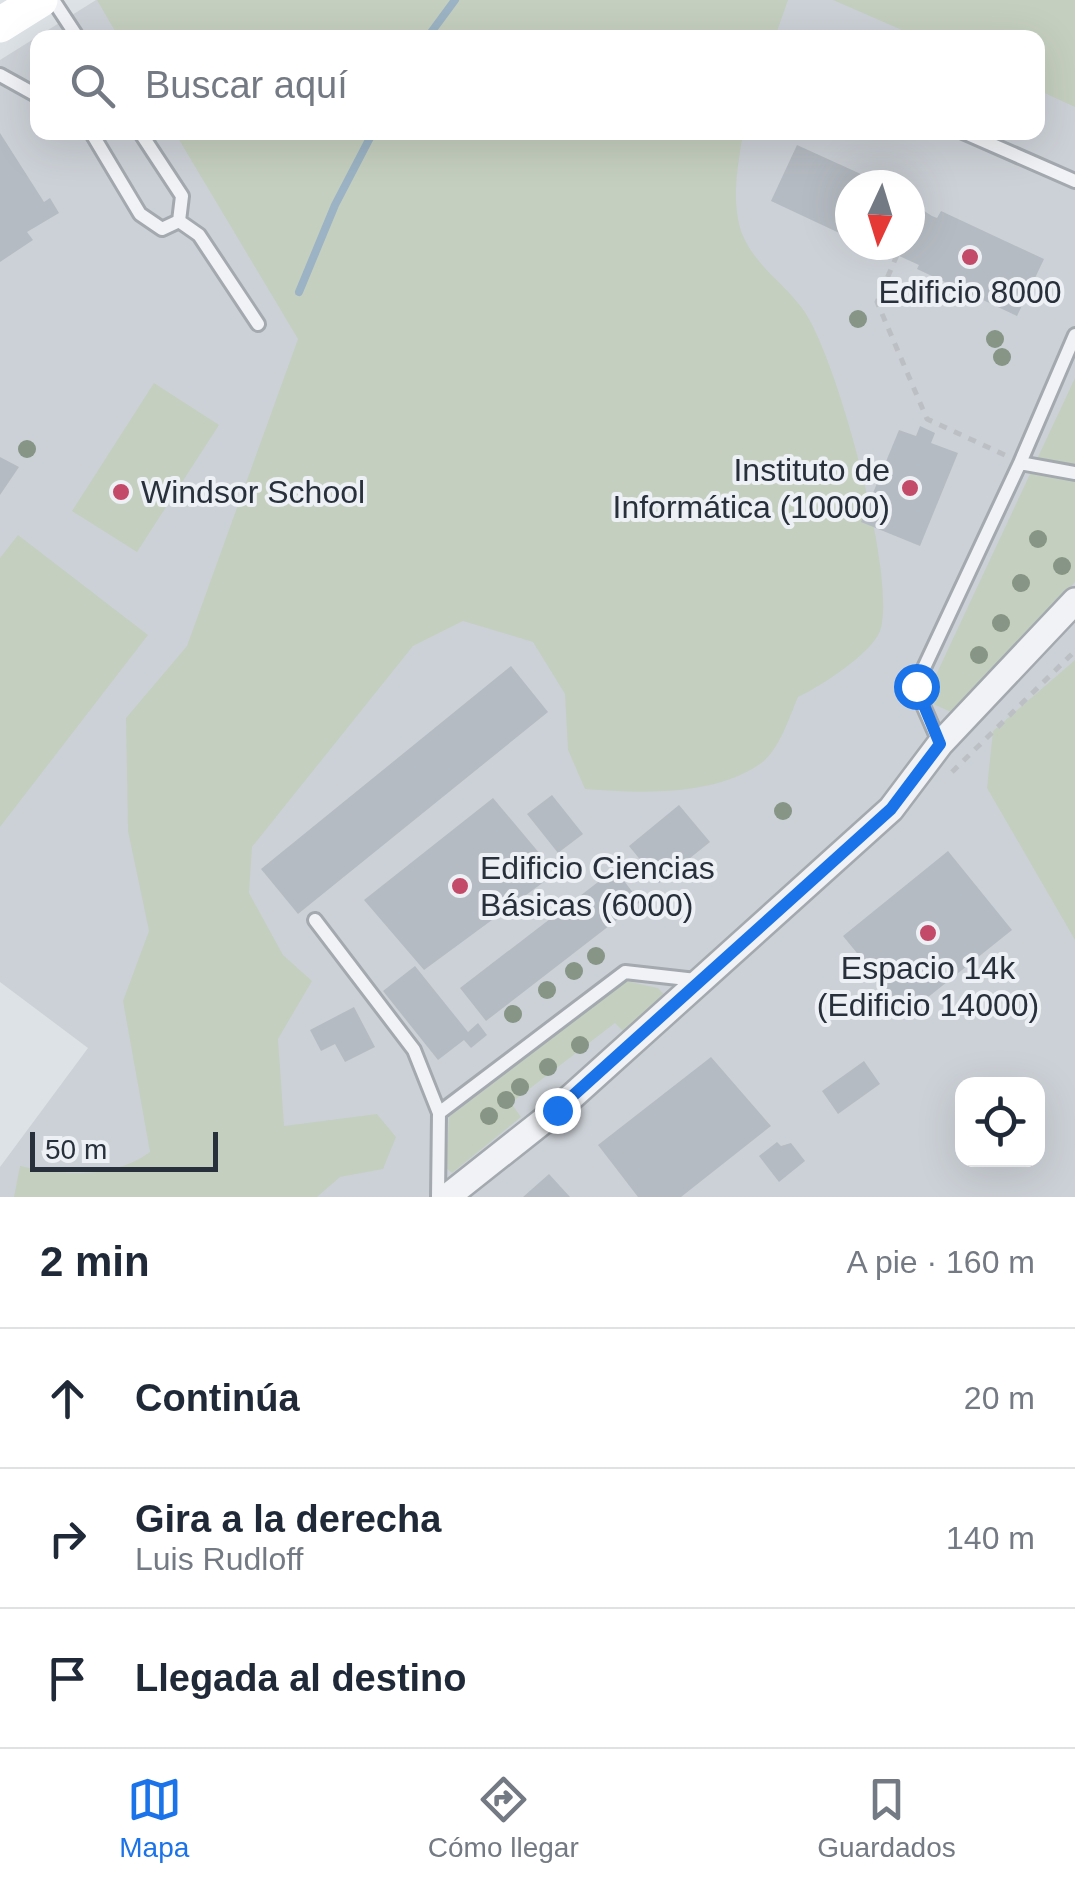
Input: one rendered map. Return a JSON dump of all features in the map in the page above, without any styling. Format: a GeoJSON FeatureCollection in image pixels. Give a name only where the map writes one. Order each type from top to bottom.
{"type":"FeatureCollection","features":[{"type":"Feature","properties":{"kind":"main road"},"geometry":{"type":"LineString","coordinates":[[0,26],[40,0]]}},
{"type":"Feature","properties":{"kind":"street"},"geometry":{"type":"LineString","coordinates":[[447,1197],[557,1110],[696,980],[891,809],[940,744],[1075,601]]}},
{"type":"Feature","properties":{"kind":"lane"},"geometry":{"type":"LineString","coordinates":[[53,0],[73,30]]}},
{"type":"Feature","properties":{"kind":"lane"},"geometry":{"type":"LineString","coordinates":[[0,75],[30,92]]}},
{"type":"Feature","properties":{"kind":"lane"},"geometry":{"type":"LineString","coordinates":[[96,140],[140,214],[162,229],[179,221]]}},
{"type":"Feature","properties":{"kind":"lane"},"geometry":{"type":"LineString","coordinates":[[145,140],[182,196],[179,221]]}},
{"type":"Feature","properties":{"kind":"lane"},"geometry":{"type":"LineString","coordinates":[[981,140],[1075,181]]}},
{"type":"Feature","properties":{"kind":"lane"},"geometry":{"type":"LineString","coordinates":[[179,221],[199,236],[258,324]]}},
{"type":"Feature","properties":{"kind":"lane"},"geometry":{"type":"LineString","coordinates":[[940,744],[916,686],[1075,335]]}},
{"type":"Feature","properties":{"kind":"lane"},"geometry":{"type":"LineString","coordinates":[[1020,462],[1075,473]]}},
{"type":"Feature","properties":{"kind":"lane"},"geometry":{"type":"LineString","coordinates":[[315,920],[414,1050],[439,1114],[438,1197]]}},
{"type":"Feature","properties":{"kind":"lane"},"geometry":{"type":"LineString","coordinates":[[439,1114],[625,972],[696,980]]}},
{"type":"Feature","properties":{"kind":"path"},"geometry":{"type":"LineString","coordinates":[[895,260],[876,302],[927,420],[1020,462]]}},
{"type":"Feature","properties":{"kind":"shaded area"},"geometry":{"type":"Polygon","coordinates":[[[96,0],[1075,0],[1075,1197],[0,1197],[0,1167],[88,1048],[0,982],[0,60],[30,41],[30,140],[1045,140],[1045,30],[48,30],[96,0]]]}},
{"type":"Feature","properties":{"kind":"green space"},"geometry":{"type":"Polygon","coordinates":[[[97,0],[788,0],[777,30],[114,30],[97,0]]]}},
{"type":"Feature","properties":{"kind":"green space"},"geometry":{"type":"Polygon","coordinates":[[[833,0],[1075,0],[1075,107],[1045,93],[1045,30],[902,30],[833,0]]]}},
{"type":"Feature","properties":{"kind":"green space"},"geometry":{"type":"Polygon","coordinates":[[[179,140],[742,140],[736,194],[741,231],[760,263],[802,308],[831,370],[872,518],[883,605],[880,631],[856,659],[798,697],[778,743],[760,764],[720,782],[651,792],[585,789],[568,750],[565,694],[533,642],[463,621],[413,646],[252,847],[249,893],[283,955],[312,981],[278,1039],[284,1126],[377,1114],[396,1137],[383,1169],[340,1177],[317,1197],[14,1197],[20,1166],[87,1173],[120,1167],[150,1152],[123,1001],[149,931],[128,831],[126,718],[187,646],[298,339],[179,140]]]}},
{"type":"Feature","properties":{"kind":"green space"},"geometry":{"type":"Polygon","coordinates":[[[1075,378],[1075,582],[964,706],[951,712],[931,703],[929,690],[1075,378]]]}},
{"type":"Feature","properties":{"kind":"green space"},"geometry":{"type":"Polygon","coordinates":[[[154,383],[219,425],[137,552],[72,511],[154,383]]]}},
{"type":"Feature","properties":{"kind":"green space"},"geometry":{"type":"Polygon","coordinates":[[[18,535],[148,635],[0,827],[0,558],[18,535]]]}},
{"type":"Feature","properties":{"kind":"green space"},"geometry":{"type":"Polygon","coordinates":[[[1075,660],[1075,940],[987,788],[993,731],[1075,660]]]}},
{"type":"Feature","properties":{"kind":"green space"},"geometry":{"type":"Polygon","coordinates":[[[626,981],[658,988],[670,1001],[627,1035],[615,1023],[511,1103],[521,1117],[452,1173],[446,1168],[449,1117],[626,981]]]}},
{"type":"Feature","properties":{"kind":"building"},"geometry":{"type":"Polygon","coordinates":[[[0,133],[44,202],[50,198],[59,213],[27,232],[33,240],[0,262],[0,133]]]}},
{"type":"Feature","properties":{"kind":"building","name":"Edificio 8000"},"geometry":{"type":"Polygon","coordinates":[[[797,145],[852,170],[835,170],[835,231],[771,201],[797,145]]]}},
{"type":"Feature","properties":{"kind":"building","name":"Edificio 8000"},"geometry":{"type":"Polygon","coordinates":[[[941,211],[1044,259],[1017,316],[917,269],[919,265],[908,260],[925,260],[925,212],[937,218],[941,211]]]}},
{"type":"Feature","properties":{"kind":"building","name":"Instituto de Informática (10000)"},"geometry":{"type":"Polygon","coordinates":[[[920,426],[935,433],[931,443],[958,453],[920,546],[861,522],[899,430],[916,436],[920,426]]]}},
{"type":"Feature","properties":{"kind":"building"},"geometry":{"type":"Polygon","coordinates":[[[0,457],[19,467],[0,495],[0,457]]]}},
{"type":"Feature","properties":{"kind":"building"},"geometry":{"type":"Polygon","coordinates":[[[511,666],[548,712],[298,914],[261,869],[511,666]]]}},
{"type":"Feature","properties":{"kind":"building"},"geometry":{"type":"Polygon","coordinates":[[[552,795],[583,834],[558,853],[527,814],[552,795]]]}},
{"type":"Feature","properties":{"kind":"building","name":"Edificio Ciencias Básicas (6000)"},"geometry":{"type":"Polygon","coordinates":[[[493,798],[556,873],[424,970],[364,900],[493,798]]]}},
{"type":"Feature","properties":{"kind":"building"},"geometry":{"type":"Polygon","coordinates":[[[679,805],[710,842],[659,883],[629,846],[679,805]]]}},
{"type":"Feature","properties":{"kind":"building","name":"Espacio 14k (Edificio 14000)"},"geometry":{"type":"Polygon","coordinates":[[[948,851],[1012,930],[907,1014],[843,936],[948,851]]]}},
{"type":"Feature","properties":{"kind":"building"},"geometry":{"type":"Polygon","coordinates":[[[615,869],[640,902],[486,1021],[460,988],[615,869]]]}},
{"type":"Feature","properties":{"kind":"building"},"geometry":{"type":"Polygon","coordinates":[[[415,966],[468,1032],[478,1023],[487,1035],[471,1048],[464,1040],[438,1060],[383,991],[415,966]]]}},
{"type":"Feature","properties":{"kind":"building"},"geometry":{"type":"Polygon","coordinates":[[[354,1007],[375,1047],[345,1062],[335,1044],[321,1051],[310,1030],[354,1007]]]}},
{"type":"Feature","properties":{"kind":"building"},"geometry":{"type":"Polygon","coordinates":[[[711,1057],[771,1126],[681,1197],[638,1197],[598,1145],[711,1057]]]}},
{"type":"Feature","properties":{"kind":"building"},"geometry":{"type":"Polygon","coordinates":[[[864,1061],[880,1084],[838,1114],[822,1091],[864,1061]]]}},
{"type":"Feature","properties":{"kind":"building"},"geometry":{"type":"Polygon","coordinates":[[[777,1142],[781,1146],[791,1143],[805,1161],[779,1182],[759,1156],[777,1142]]]}},
{"type":"Feature","properties":{"kind":"building"},"geometry":{"type":"Polygon","coordinates":[[[549,1174],[570,1197],[523,1197],[549,1174]]]}},
{"type":"Feature","properties":{"kind":"waterway"},"geometry":{"type":"LineString","coordinates":[[433,30],[455,0]]}},
{"type":"Feature","properties":{"kind":"waterway"},"geometry":{"type":"LineString","coordinates":[[299,292],[335,205],[369,140]]}},
{"type":"Feature","properties":{"kind":"place","name":"Edificio 8000"},"geometry":{"type":"Point","coordinates":[970,257]}},
{"type":"Feature","properties":{"kind":"place","name":"Instituto de Informática (10000)"},"geometry":{"type":"Point","coordinates":[910,488]}},
{"type":"Feature","properties":{"kind":"place","name":"Windsor School"},"geometry":{"type":"Point","coordinates":[121,492]}},
{"type":"Feature","properties":{"kind":"place","name":"Edificio Ciencias Básicas (6000)"},"geometry":{"type":"Point","coordinates":[460,886]}},
{"type":"Feature","properties":{"kind":"place","name":"Espacio 14k (Edificio 14000)"},"geometry":{"type":"Point","coordinates":[928,933]}},
{"type":"Feature","properties":{"kind":"route"},"geometry":{"type":"LineString","coordinates":[[557,1110],[696,980],[891,809],[940,744],[916,686]]}}]}
